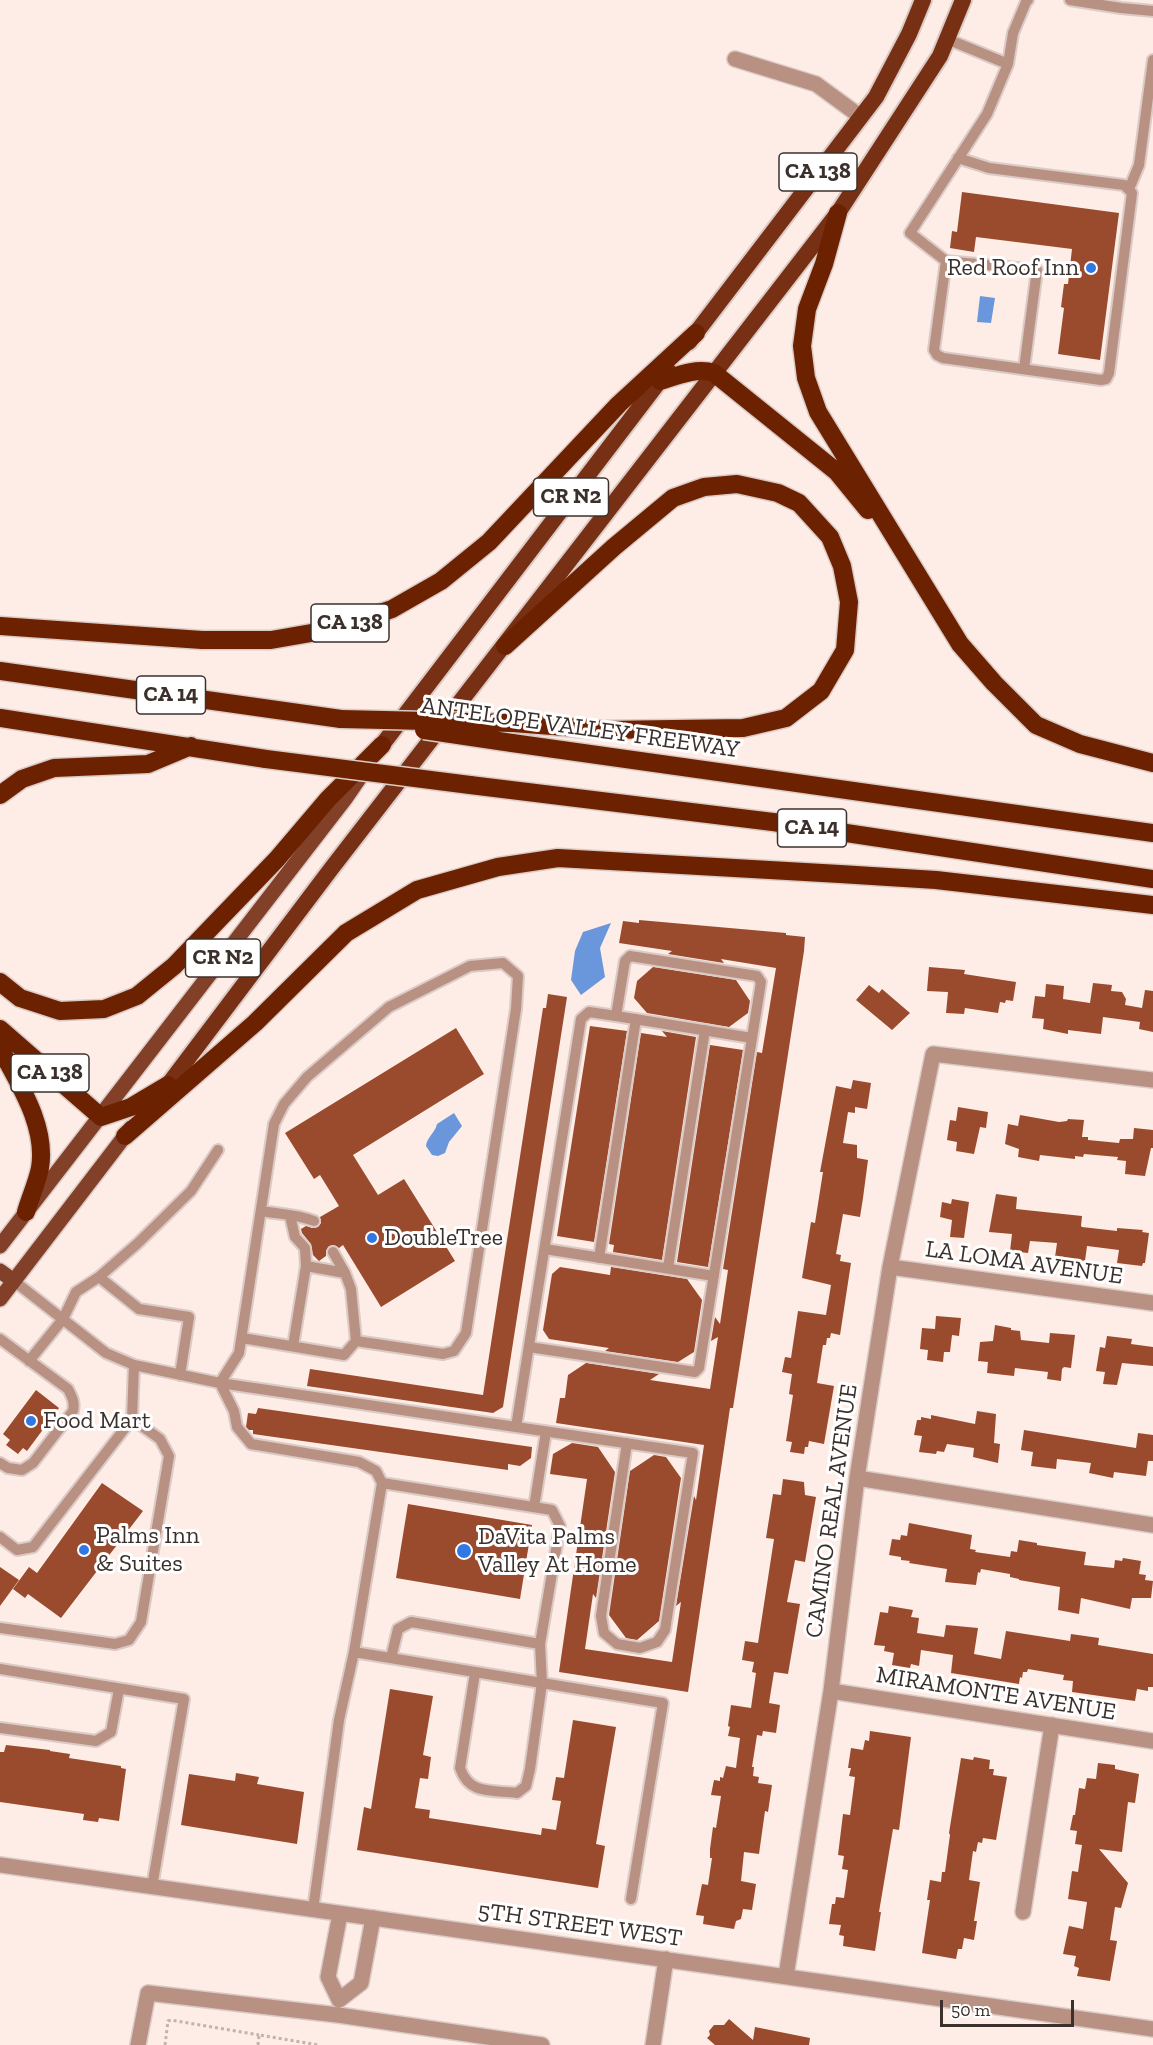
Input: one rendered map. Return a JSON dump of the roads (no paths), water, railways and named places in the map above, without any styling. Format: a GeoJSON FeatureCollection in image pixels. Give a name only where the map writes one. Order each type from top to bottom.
{"type":"FeatureCollection","features":[{"type":"Feature","properties":{"kind":"highway","name":"CA 138"},"geometry":{"type":"LineString","coordinates":[[0,626],[202,640],[271,640],[334,629],[392,609],[441,581],[489,542],[619,404],[696,333],[876,97],[909,34],[923,0]]}},
{"type":"Feature","properties":{"kind":"highway","name":"CA 138"},"geometry":{"type":"LineString","coordinates":[[0,1029],[101,1117],[131,1107],[168,1085],[838,213],[940,56],[963,0]]}},
{"type":"Feature","properties":{"kind":"highway"},"geometry":{"type":"LineString","coordinates":[[838,213],[824,264],[807,309],[802,346],[806,378],[818,412],[960,644],[1036,725],[1080,744],[1153,763]]}},
{"type":"Feature","properties":{"kind":"highway","name":"CR N2"},"geometry":{"type":"LineString","coordinates":[[382,745],[696,333]]}},
{"type":"Feature","properties":{"kind":"highway"},"geometry":{"type":"LineString","coordinates":[[660,381],[698,371],[706,370],[714,373],[837,472],[906,558]]}},
{"type":"Feature","properties":{"kind":"highway"},"geometry":{"type":"LineString","coordinates":[[341,719],[513,723],[604,730],[743,728],[786,718],[821,691],[845,650],[849,602],[842,566],[830,537],[799,503],[778,494],[736,484],[704,487],[673,498],[614,547],[505,646]]}},
{"type":"Feature","properties":{"kind":"highway","name":"ANTELOPE VALLEY FREEWAY"},"geometry":{"type":"LineString","coordinates":[[0,670],[1153,833]]}},
{"type":"Feature","properties":{"kind":"highway","name":"CA 14"},"geometry":{"type":"LineString","coordinates":[[0,718],[266,759],[773,822],[1153,879]]}},
{"type":"Feature","properties":{"kind":"highway"},"geometry":{"type":"LineString","coordinates":[[0,982],[20,998],[60,1011],[104,1010],[136,996],[174,966],[277,859],[328,799],[382,745]]}},
{"type":"Feature","properties":{"kind":"highway"},"geometry":{"type":"LineString","coordinates":[[0,795],[22,779],[54,768],[147,764],[191,746]]}},
{"type":"Feature","properties":{"kind":"highway"},"geometry":{"type":"LineString","coordinates":[[125,1136],[255,1023],[346,933],[417,890],[498,867],[558,858],[840,874],[936,880],[1153,905]]}},
{"type":"Feature","properties":{"kind":"highway"},"geometry":{"type":"LineString","coordinates":[[0,1048],[27,1101],[41,1138],[40,1168],[26,1212]]}},
{"type":"Feature","properties":{"kind":"main road","name":"CR N2"},"geometry":{"type":"LineString","coordinates":[[0,1246],[345,800],[382,745]]}},
{"type":"Feature","properties":{"kind":"main road"},"geometry":{"type":"LineString","coordinates":[[0,1299],[125,1136],[168,1085]]}},
{"type":"Feature","properties":{"kind":"main road"},"geometry":{"type":"LineString","coordinates":[[0,1271],[14,1281]]}},
{"type":"Feature","properties":{"kind":"street"},"geometry":{"type":"LineString","coordinates":[[735,59],[816,84],[861,117]]}},
{"type":"Feature","properties":{"kind":"street","name":"CAMINO REAL AVENUE"},"geometry":{"type":"LineString","coordinates":[[786,1976],[831,1691],[857,1478],[890,1267],[933,1054],[1153,1080]]}},
{"type":"Feature","properties":{"kind":"street","name":"LA LOMA AVENUE"},"geometry":{"type":"LineString","coordinates":[[890,1267],[1153,1303]]}},
{"type":"Feature","properties":{"kind":"street"},"geometry":{"type":"LineString","coordinates":[[857,1478],[1153,1525]]}},
{"type":"Feature","properties":{"kind":"street","name":"MIRAMONTE AVENUE"},"geometry":{"type":"LineString","coordinates":[[831,1691],[1153,1741]]}},
{"type":"Feature","properties":{"kind":"street"},"geometry":{"type":"LineString","coordinates":[[1023,1912],[1052,1725]]}},
{"type":"Feature","properties":{"kind":"street","name":"5TH STREET WEST"},"geometry":{"type":"LineString","coordinates":[[0,1865],[1153,2029]]}},
{"type":"Feature","properties":{"kind":"street"},"geometry":{"type":"LineString","coordinates":[[338,2008],[328,1977],[340,1914]]}},
{"type":"Feature","properties":{"kind":"street"},"geometry":{"type":"LineString","coordinates":[[338,2008],[361,1983],[373,1918]]}},
{"type":"Feature","properties":{"kind":"street"},"geometry":{"type":"LineString","coordinates":[[653,2045],[666,1959]]}},
{"type":"Feature","properties":{"kind":"street"},"geometry":{"type":"LineString","coordinates":[[138,2045],[148,1993],[338,2008],[542,2045]]}},
{"type":"Feature","properties":{"kind":"lane"},"geometry":{"type":"LineString","coordinates":[[1024,369],[1037,270],[946,261],[910,233],[987,114],[1008,64],[1013,33],[1028,0]]}},
{"type":"Feature","properties":{"kind":"lane"},"geometry":{"type":"LineString","coordinates":[[1070,0],[1121,4],[1153,10]]}},
{"type":"Feature","properties":{"kind":"lane"},"geometry":{"type":"LineString","coordinates":[[947,39],[1008,64]]}},
{"type":"Feature","properties":{"kind":"lane"},"geometry":{"type":"LineString","coordinates":[[1129,189],[1139,165],[1153,60]]}},
{"type":"Feature","properties":{"kind":"lane"},"geometry":{"type":"LineString","coordinates":[[946,261],[934,350],[937,356],[1106,379],[1109,373],[1132,194],[1129,189],[1124,185],[989,168],[958,158]]}},
{"type":"Feature","properties":{"kind":"lane"},"geometry":{"type":"LineString","coordinates":[[529,1347],[694,1372],[699,1368],[761,982],[757,976],[630,956],[625,962],[616,1016]]}},
{"type":"Feature","properties":{"kind":"lane"},"geometry":{"type":"LineString","coordinates":[[220,1383],[239,1353],[274,1124],[284,1104],[307,1077],[389,1007],[470,966],[502,963],[518,976],[516,1009],[466,1333],[454,1351],[443,1354],[356,1341]]}},
{"type":"Feature","properties":{"kind":"lane"},"geometry":{"type":"LineString","coordinates":[[516,1427],[581,1019],[589,1012],[752,1038]]}},
{"type":"Feature","properties":{"kind":"lane"},"geometry":{"type":"LineString","coordinates":[[599,1258],[636,1019]]}},
{"type":"Feature","properties":{"kind":"lane"},"geometry":{"type":"LineString","coordinates":[[668,1269],[705,1030]]}},
{"type":"Feature","properties":{"kind":"lane"},"geometry":{"type":"LineString","coordinates":[[29,1360],[63,1319],[76,1292],[99,1277],[138,1243],[190,1191],[218,1150]]}},
{"type":"Feature","properties":{"kind":"lane"},"geometry":{"type":"LineString","coordinates":[[261,1211],[302,1216],[314,1221]]}},
{"type":"Feature","properties":{"kind":"lane"},"geometry":{"type":"LineString","coordinates":[[290,1216],[295,1237],[305,1248],[306,1266],[293,1346]]}},
{"type":"Feature","properties":{"kind":"lane"},"geometry":{"type":"LineString","coordinates":[[545,1249],[714,1276]]}},
{"type":"Feature","properties":{"kind":"lane"},"geometry":{"type":"LineString","coordinates":[[242,1338],[344,1355],[356,1341],[351,1289],[333,1251]]}},
{"type":"Feature","properties":{"kind":"lane"},"geometry":{"type":"LineString","coordinates":[[306,1266],[345,1273]]}},
{"type":"Feature","properties":{"kind":"lane"},"geometry":{"type":"LineString","coordinates":[[99,1277],[139,1309],[189,1317],[180,1375]]}},
{"type":"Feature","properties":{"kind":"lane"},"geometry":{"type":"LineString","coordinates":[[14,1281],[106,1353],[134,1365],[220,1383],[546,1432],[627,1443],[693,1453],[665,1630],[657,1642],[640,1648],[617,1644],[604,1633],[601,1616],[627,1443]]}},
{"type":"Feature","properties":{"kind":"lane"},"geometry":{"type":"LineString","coordinates":[[0,1339],[68,1389],[73,1397],[73,1411],[33,1463],[22,1470],[8,1468],[0,1463]]}},
{"type":"Feature","properties":{"kind":"lane"},"geometry":{"type":"LineString","coordinates":[[0,1537],[17,1550],[33,1547],[132,1419],[134,1365]]}},
{"type":"Feature","properties":{"kind":"lane"},"geometry":{"type":"LineString","coordinates":[[220,1383],[234,1411],[237,1427],[251,1444],[359,1462],[376,1472],[382,1483],[354,1652],[339,1720],[314,1910]]}},
{"type":"Feature","properties":{"kind":"lane"},"geometry":{"type":"LineString","coordinates":[[0,1628],[116,1644],[129,1640],[141,1622],[169,1456],[160,1439],[132,1419]]}},
{"type":"Feature","properties":{"kind":"lane"},"geometry":{"type":"LineString","coordinates":[[534,1507],[546,1432]]}},
{"type":"Feature","properties":{"kind":"lane"},"geometry":{"type":"LineString","coordinates":[[382,1483],[552,1510],[560,1526],[540,1644],[542,1683],[530,1769],[526,1786],[517,1793],[474,1788],[464,1780],[460,1768],[475,1672]]}},
{"type":"Feature","properties":{"kind":"lane"},"geometry":{"type":"LineString","coordinates":[[391,1658],[398,1629],[411,1622],[540,1644]]}},
{"type":"Feature","properties":{"kind":"lane"},"geometry":{"type":"LineString","coordinates":[[354,1652],[663,1703],[631,1899]]}},
{"type":"Feature","properties":{"kind":"lane"},"geometry":{"type":"LineString","coordinates":[[0,1669],[184,1699],[152,1887]]}},
{"type":"Feature","properties":{"kind":"lane"},"geometry":{"type":"LineString","coordinates":[[0,1728],[96,1741],[111,1732],[119,1689]]}},
{"type":"Feature","properties":{"kind":"water"},"geometry":{"type":"Polygon","coordinates":[[[980,296],[995,298],[991,323],[977,322],[980,296]]]}},
{"type":"Feature","properties":{"kind":"water"},"geometry":{"type":"Polygon","coordinates":[[[611,923],[600,948],[605,977],[581,995],[571,980],[575,951],[583,932],[611,923]]]}},
{"type":"Feature","properties":{"kind":"water"},"geometry":{"type":"Polygon","coordinates":[[[454,1113],[462,1126],[449,1142],[445,1153],[438,1156],[432,1155],[426,1146],[428,1140],[437,1124],[454,1113]]]}},
{"type":"Feature","properties":{"kind":"place","name":"Red Roof Inn"},"geometry":{"type":"Point","coordinates":[1091,268]}},
{"type":"Feature","properties":{"kind":"place","name":"DoubleTree"},"geometry":{"type":"Point","coordinates":[372,1238]}},
{"type":"Feature","properties":{"kind":"place","name":"Food Mart"},"geometry":{"type":"Point","coordinates":[31,1421]}},
{"type":"Feature","properties":{"kind":"place","name":"Palms Inn & Suites"},"geometry":{"type":"Point","coordinates":[84,1550]}},
{"type":"Feature","properties":{"kind":"place","name":"DaVita Palms Valley At Home"},"geometry":{"type":"Point","coordinates":[464,1551]}}]}
